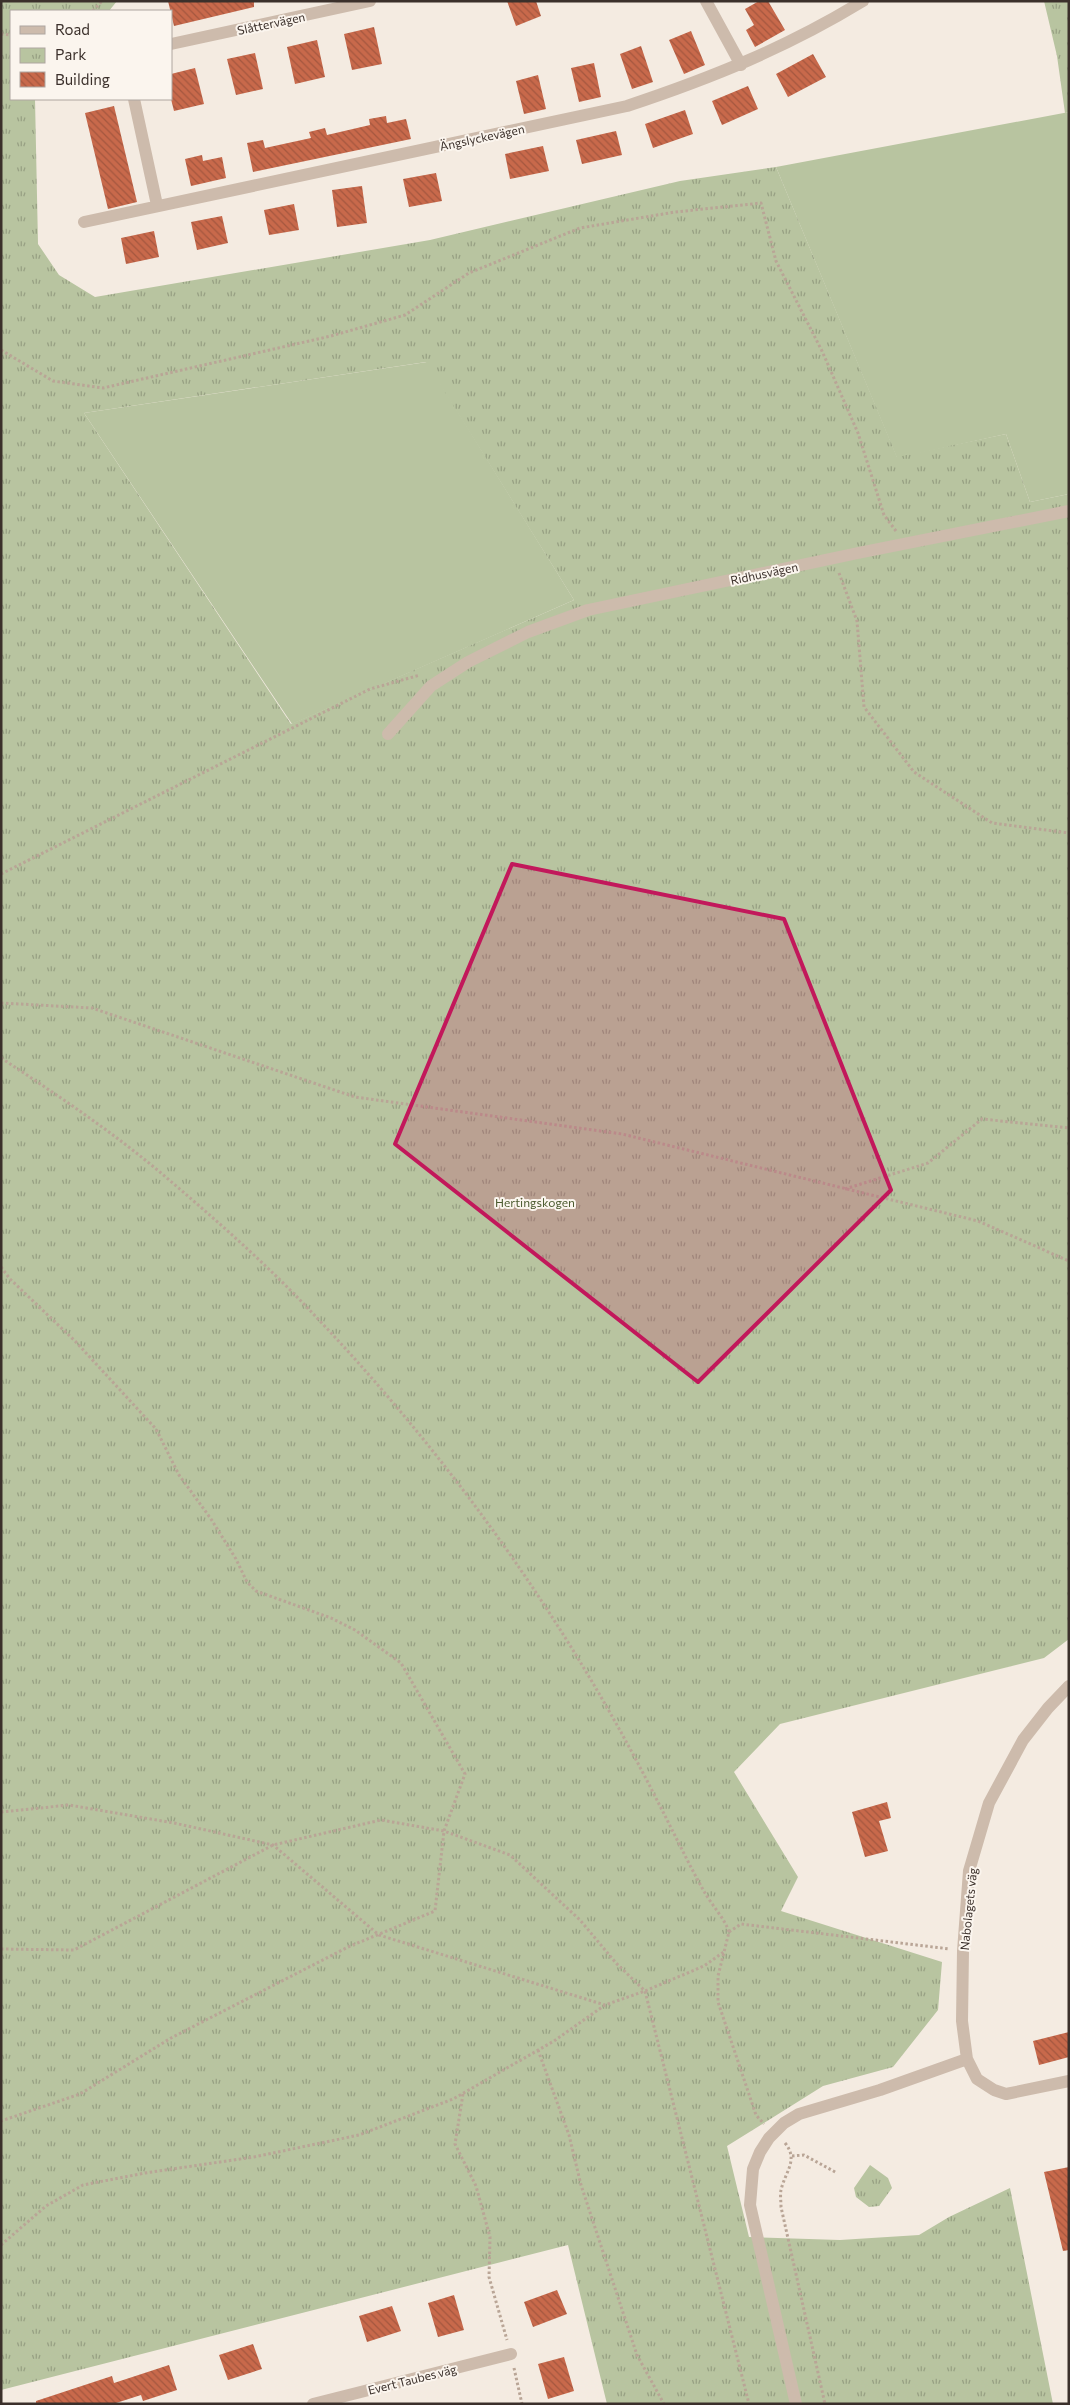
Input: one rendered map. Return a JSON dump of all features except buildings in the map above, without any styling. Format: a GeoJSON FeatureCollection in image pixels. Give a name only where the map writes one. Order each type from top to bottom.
{"type":"FeatureCollection","features":[{"type":"Feature","properties":{"kind":"street","name":"Slåttervägen"},"geometry":{"type":"LineString","coordinates":[[172,44],[370,1]]}},
{"type":"Feature","properties":{"kind":"street"},"geometry":{"type":"LineString","coordinates":[[706,1],[741,65]]}},
{"type":"Feature","properties":{"kind":"street","name":"Ängslyckevägen"},"geometry":{"type":"LineString","coordinates":[[84,222],[627,106],[697,83],[741,65],[813,30],[863,1]]}},
{"type":"Feature","properties":{"kind":"street"},"geometry":{"type":"LineString","coordinates":[[134,100],[157,205]]}},
{"type":"Feature","properties":{"kind":"street","name":"Ridhusvägen"},"geometry":{"type":"LineString","coordinates":[[388,734],[431,686],[468,662],[528,632],[588,610],[906,543],[1069,511]]}},
{"type":"Feature","properties":{"kind":"street","name":"Nabolagets väg"},"geometry":{"type":"LineString","coordinates":[[966,2059],[962,2021],[963,1951],[969,1871],[989,1803],[1023,1740],[1048,1708],[1069,1686]]}},
{"type":"Feature","properties":{"kind":"street"},"geometry":{"type":"LineString","coordinates":[[796,2404],[750,2205],[753,2169],[760,2152],[774,2133],[784,2123],[799,2114],[929,2073],[966,2059],[977,2079],[994,2090],[1006,2094],[1069,2081]]}},
{"type":"Feature","properties":{"kind":"street","name":"Evert Taubes väg"},"geometry":{"type":"LineString","coordinates":[[313,2404],[511,2354]]}},
{"type":"Feature","properties":{"kind":"path"},"geometry":{"type":"LineString","coordinates":[[1,350],[53,381],[103,388],[330,336],[405,315],[469,273],[580,228],[675,212],[761,202],[776,261],[822,351],[850,415],[884,515],[906,543]]}},
{"type":"Feature","properties":{"kind":"path"},"geometry":{"type":"LineString","coordinates":[[834,558],[856,621],[864,707],[914,772],[992,823],[1069,833]]}},
{"type":"Feature","properties":{"kind":"path"},"geometry":{"type":"LineString","coordinates":[[1,874],[370,689],[423,674]]}},
{"type":"Feature","properties":{"kind":"path"},"geometry":{"type":"LineString","coordinates":[[1,1003],[92,1008],[355,1097],[622,1134],[978,1221],[1069,1260]]}},
{"type":"Feature","properties":{"kind":"path"},"geometry":{"type":"LineString","coordinates":[[1,1058],[73,1106],[159,1172],[264,1265],[318,1318],[418,1431],[488,1522],[566,1636],[630,1746],[693,1872],[729,1932],[718,1976],[718,2002],[756,2115],[789,2148],[792,2156],[791,2168],[781,2190],[781,2206],[824,2404]]}},
{"type":"Feature","properties":{"kind":"path"},"geometry":{"type":"LineString","coordinates":[[843,1189],[928,1164],[982,1119],[1069,1128]]}},
{"type":"Feature","properties":{"kind":"path"},"geometry":{"type":"LineString","coordinates":[[1,1267],[10,1280],[75,1340],[156,1429],[180,1475],[211,1519],[251,1586],[269,1597],[331,1618],[355,1630],[401,1663],[465,1774],[444,1832],[435,1912],[348,1947],[170,2038],[80,2094],[1,2122]]}},
{"type":"Feature","properties":{"kind":"path"},"geometry":{"type":"LineString","coordinates":[[1,1812],[69,1805],[174,1823],[273,1845],[379,1935],[605,2005]]}},
{"type":"Feature","properties":{"kind":"path"},"geometry":{"type":"LineString","coordinates":[[1,1949],[74,1950],[273,1845],[381,1820],[444,1832],[510,1855],[580,1920],[616,1963],[645,1991],[749,2404]]}},
{"type":"Feature","properties":{"kind":"path"},"geometry":{"type":"LineString","coordinates":[[729,1932],[741,1924],[963,1951]]}},
{"type":"Feature","properties":{"kind":"path"},"geometry":{"type":"LineString","coordinates":[[1,2245],[46,2206],[83,2185],[145,2173],[254,2157],[359,2135],[463,2093],[538,2050],[605,2005],[645,1991],[704,1966],[725,1951]]}},
{"type":"Feature","properties":{"kind":"path"},"geometry":{"type":"LineString","coordinates":[[538,2050],[569,2135],[581,2185],[637,2355],[664,2404]]}},
{"type":"Feature","properties":{"kind":"path"},"geometry":{"type":"LineString","coordinates":[[463,2093],[455,2144],[476,2186],[490,2237],[489,2277],[511,2354],[522,2404]]}},
{"type":"Feature","properties":{"kind":"path"},"geometry":{"type":"LineString","coordinates":[[792,2156],[804,2155],[837,2174]]}},
{"type":"Feature","properties":{"kind":"highlighted area"},"geometry":{"type":"Polygon","coordinates":[[[512,864],[784,919],[891,1190],[698,1382],[395,1144],[512,864]]]}},
{"type":"Feature","properties":{"kind":"green space","name":"Hertingskogen"},"geometry":{"type":"Polygon","coordinates":[[[1,1],[117,1],[110,10],[10,10],[10,100],[35,100],[38,244],[59,275],[95,297],[430,240],[680,181],[776,167],[897,457],[1006,434],[1030,502],[1069,494],[1069,1639],[1044,1658],[780,1724],[734,1772],[798,1877],[781,1911],[942,1962],[938,2010],[893,2067],[823,2086],[727,2146],[749,2237],[840,2240],[919,2235],[949,2217],[1010,2188],[1053,2404],[607,2404],[568,2245],[1,2390],[1,1]],[[426,362],[84,413],[291,724],[574,600],[426,362]]]}},
{"type":"Feature","properties":{"kind":"green space"},"geometry":{"type":"Polygon","coordinates":[[[1044,1],[1069,1],[1069,112],[1065,113],[1057,56],[1044,1]]]}},
{"type":"Feature","properties":{"kind":"green space"},"geometry":{"type":"Polygon","coordinates":[[[1069,112],[1069,494],[1030,502],[1006,434],[897,458],[776,167],[1069,112]]]}},
{"type":"Feature","properties":{"kind":"green space"},"geometry":{"type":"Polygon","coordinates":[[[427,362],[574,600],[292,724],[84,413],[427,362]]]}},
{"type":"Feature","properties":{"kind":"green space"},"geometry":{"type":"Polygon","coordinates":[[[870,2165],[888,2178],[892,2188],[879,2206],[869,2207],[856,2197],[854,2188],[870,2165]]]}}]}
